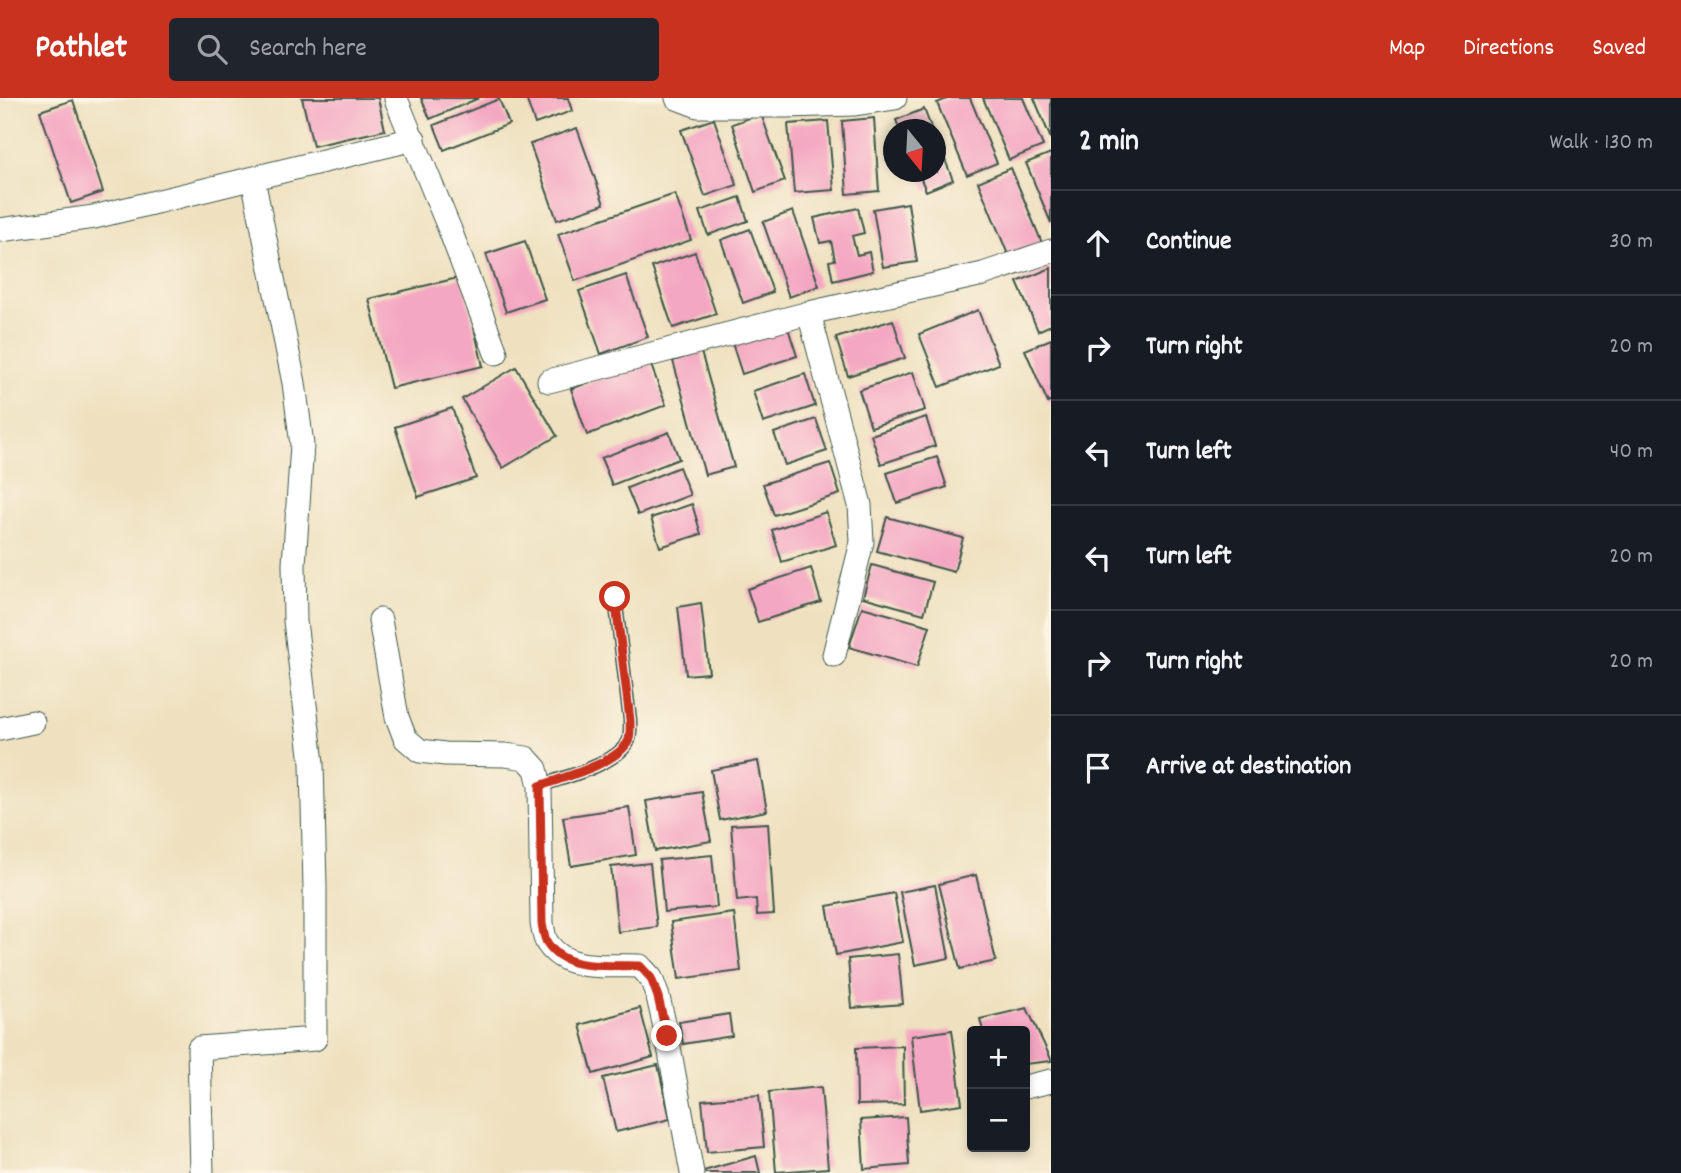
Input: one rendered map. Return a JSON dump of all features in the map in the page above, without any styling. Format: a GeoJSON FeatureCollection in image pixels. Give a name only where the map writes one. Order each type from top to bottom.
{"type":"FeatureCollection","features":[{"type":"Feature","properties":{"kind":"street"},"geometry":{"type":"LineString","coordinates":[[677,98],[698,106],[787,106],[855,104],[895,98]]}},
{"type":"Feature","properties":{"kind":"street"},"geometry":{"type":"LineString","coordinates":[[396,99],[450,230],[496,353]]}},
{"type":"Feature","properties":{"kind":"street"},"geometry":{"type":"LineString","coordinates":[[0,230],[94,217],[414,139]]}},
{"type":"Feature","properties":{"kind":"street"},"geometry":{"type":"LineString","coordinates":[[202,1173],[199,1048],[315,1039],[312,763],[295,621],[294,575],[302,445],[294,383],[253,179]]}},
{"type":"Feature","properties":{"kind":"street"},"geometry":{"type":"LineString","coordinates":[[549,382],[808,313],[983,274],[1051,251]]}},
{"type":"Feature","properties":{"kind":"street"},"geometry":{"type":"LineString","coordinates":[[808,313],[860,505],[862,542],[834,655]]}},
{"type":"Feature","properties":{"kind":"street"},"geometry":{"type":"LineString","coordinates":[[380,620],[397,717],[405,738],[420,751],[526,758],[536,769],[540,786],[542,923],[547,943],[566,961],[589,965],[640,966],[651,978],[667,1036],[692,1173]]}},
{"type":"Feature","properties":{"kind":"street"},"geometry":{"type":"LineString","coordinates":[[0,729],[33,722]]}},
{"type":"Feature","properties":{"kind":"street"},"geometry":{"type":"LineString","coordinates":[[1030,1086],[1051,1081]]}},
{"type":"Feature","properties":{"kind":"lane"},"geometry":{"type":"LineString","coordinates":[[540,786],[597,765],[619,753],[630,740],[615,597]]}},
{"type":"Feature","properties":{"kind":"building"},"geometry":{"type":"Polygon","coordinates":[[[302,98],[378,98],[385,130],[313,146],[302,98]]]}},
{"type":"Feature","properties":{"kind":"building"},"geometry":{"type":"Polygon","coordinates":[[[421,98],[479,98],[430,119],[421,98]]]}},
{"type":"Feature","properties":{"kind":"building"},"geometry":{"type":"Polygon","coordinates":[[[526,98],[568,98],[572,111],[535,124],[526,98]]]}},
{"type":"Feature","properties":{"kind":"building"},"geometry":{"type":"Polygon","coordinates":[[[949,98],[970,98],[997,163],[967,175],[946,119],[937,103],[949,98]]]}},
{"type":"Feature","properties":{"kind":"building"},"geometry":{"type":"Polygon","coordinates":[[[983,98],[1023,98],[1043,146],[1009,160],[983,98]]]}},
{"type":"Feature","properties":{"kind":"building"},"geometry":{"type":"Polygon","coordinates":[[[1034,98],[1051,98],[1051,139],[1034,98]]]}},
{"type":"Feature","properties":{"kind":"building"},"geometry":{"type":"Polygon","coordinates":[[[499,99],[509,124],[444,150],[434,125],[499,99]]]}},
{"type":"Feature","properties":{"kind":"building"},"geometry":{"type":"Polygon","coordinates":[[[73,100],[103,192],[71,203],[40,111],[73,100]]]}},
{"type":"Feature","properties":{"kind":"building"},"geometry":{"type":"Polygon","coordinates":[[[924,109],[928,119],[899,119],[924,109]]]}},
{"type":"Feature","properties":{"kind":"building"},"geometry":{"type":"Polygon","coordinates":[[[761,114],[785,181],[755,192],[732,124],[761,114]]]}},
{"type":"Feature","properties":{"kind":"building"},"geometry":{"type":"Polygon","coordinates":[[[874,118],[879,191],[847,194],[842,121],[874,118]]]}},
{"type":"Feature","properties":{"kind":"building"},"geometry":{"type":"Polygon","coordinates":[[[714,119],[737,185],[705,196],[681,130],[714,119]]]}},
{"type":"Feature","properties":{"kind":"building"},"geometry":{"type":"Polygon","coordinates":[[[828,121],[834,190],[794,193],[788,124],[828,121]]]}},
{"type":"Feature","properties":{"kind":"building"},"geometry":{"type":"Polygon","coordinates":[[[577,128],[604,204],[557,220],[530,144],[577,128]]]}},
{"type":"Feature","properties":{"kind":"building"},"geometry":{"type":"Polygon","coordinates":[[[1051,153],[1051,223],[1026,163],[1051,153]]]}},
{"type":"Feature","properties":{"kind":"building"},"geometry":{"type":"Polygon","coordinates":[[[946,162],[953,180],[926,191],[922,182],[946,182],[946,162]]]}},
{"type":"Feature","properties":{"kind":"building"},"geometry":{"type":"Polygon","coordinates":[[[1011,168],[1042,243],[1009,257],[978,182],[1011,168]]]}},
{"type":"Feature","properties":{"kind":"building"},"geometry":{"type":"Polygon","coordinates":[[[675,194],[691,240],[575,281],[558,234],[675,194]]]}},
{"type":"Feature","properties":{"kind":"building"},"geometry":{"type":"Polygon","coordinates":[[[740,197],[748,221],[708,235],[700,211],[740,197]]]}},
{"type":"Feature","properties":{"kind":"building"},"geometry":{"type":"Polygon","coordinates":[[[908,203],[917,262],[883,267],[873,209],[908,203]]]}},
{"type":"Feature","properties":{"kind":"building"},"geometry":{"type":"Polygon","coordinates":[[[858,208],[864,233],[852,236],[857,255],[869,252],[873,271],[833,281],[829,261],[835,260],[831,241],[820,243],[814,218],[858,208]]]}},
{"type":"Feature","properties":{"kind":"building"},"geometry":{"type":"Polygon","coordinates":[[[793,211],[819,286],[789,297],[763,222],[793,211]]]}},
{"type":"Feature","properties":{"kind":"building"},"geometry":{"type":"Polygon","coordinates":[[[750,229],[773,292],[743,303],[721,240],[750,229]]]}},
{"type":"Feature","properties":{"kind":"building"},"geometry":{"type":"Polygon","coordinates":[[[525,241],[545,299],[506,312],[486,254],[525,241]]]}},
{"type":"Feature","properties":{"kind":"building"},"geometry":{"type":"Polygon","coordinates":[[[695,252],[716,314],[673,328],[652,267],[695,252]]]}},
{"type":"Feature","properties":{"kind":"building"},"geometry":{"type":"Polygon","coordinates":[[[1051,268],[1051,325],[1038,331],[1017,282],[1051,268]]]}},
{"type":"Feature","properties":{"kind":"building"},"geometry":{"type":"Polygon","coordinates":[[[626,275],[648,337],[601,354],[579,291],[626,275]]]}},
{"type":"Feature","properties":{"kind":"building"},"geometry":{"type":"Polygon","coordinates":[[[462,277],[483,366],[391,388],[369,299],[462,277]]]}},
{"type":"Feature","properties":{"kind":"building"},"geometry":{"type":"Polygon","coordinates":[[[978,310],[999,364],[940,387],[919,334],[978,310]]]}},
{"type":"Feature","properties":{"kind":"building"},"geometry":{"type":"Polygon","coordinates":[[[893,320],[905,358],[848,376],[836,338],[893,320]]]}},
{"type":"Feature","properties":{"kind":"building"},"geometry":{"type":"Polygon","coordinates":[[[787,325],[797,356],[742,374],[732,343],[787,325]]]}},
{"type":"Feature","properties":{"kind":"building"},"geometry":{"type":"Polygon","coordinates":[[[1051,339],[1051,401],[1048,403],[1025,350],[1051,339]]]}},
{"type":"Feature","properties":{"kind":"building"},"geometry":{"type":"Polygon","coordinates":[[[701,352],[734,467],[705,475],[673,361],[701,352]]]}},
{"type":"Feature","properties":{"kind":"building"},"geometry":{"type":"Polygon","coordinates":[[[649,360],[666,405],[587,435],[571,389],[649,360]]]}},
{"type":"Feature","properties":{"kind":"building"},"geometry":{"type":"Polygon","coordinates":[[[516,367],[557,436],[503,468],[462,399],[516,367]]]}},
{"type":"Feature","properties":{"kind":"building"},"geometry":{"type":"Polygon","coordinates":[[[913,372],[925,410],[871,427],[859,390],[913,372]]]}},
{"type":"Feature","properties":{"kind":"building"},"geometry":{"type":"Polygon","coordinates":[[[805,374],[815,406],[763,423],[753,391],[805,374]]]}},
{"type":"Feature","properties":{"kind":"building"},"geometry":{"type":"Polygon","coordinates":[[[452,408],[476,478],[418,497],[395,427],[452,408]]]}},
{"type":"Feature","properties":{"kind":"building"},"geometry":{"type":"Polygon","coordinates":[[[926,417],[935,446],[881,464],[871,435],[926,417]]]}},
{"type":"Feature","properties":{"kind":"building"},"geometry":{"type":"Polygon","coordinates":[[[816,419],[827,451],[785,465],[774,433],[816,419]]]}},
{"type":"Feature","properties":{"kind":"building"},"geometry":{"type":"Polygon","coordinates":[[[669,432],[679,459],[612,485],[601,458],[669,432]]]}},
{"type":"Feature","properties":{"kind":"building"},"geometry":{"type":"Polygon","coordinates":[[[937,457],[947,487],[897,503],[887,473],[937,457]]]}},
{"type":"Feature","properties":{"kind":"building"},"geometry":{"type":"Polygon","coordinates":[[[830,463],[840,494],[774,515],[763,484],[830,463]]]}},
{"type":"Feature","properties":{"kind":"building"},"geometry":{"type":"Polygon","coordinates":[[[679,467],[690,495],[638,515],[627,488],[679,467]]]}},
{"type":"Feature","properties":{"kind":"building"},"geometry":{"type":"Polygon","coordinates":[[[692,504],[701,534],[660,547],[651,518],[692,504]]]}},
{"type":"Feature","properties":{"kind":"building"},"geometry":{"type":"Polygon","coordinates":[[[826,512],[836,545],[782,562],[772,530],[826,512]]]}},
{"type":"Feature","properties":{"kind":"building"},"geometry":{"type":"Polygon","coordinates":[[[887,517],[963,538],[954,572],[877,551],[887,517]]]}},
{"type":"Feature","properties":{"kind":"building"},"geometry":{"type":"Polygon","coordinates":[[[872,565],[933,582],[924,614],[863,597],[872,565]]]}},
{"type":"Feature","properties":{"kind":"building"},"geometry":{"type":"Polygon","coordinates":[[[811,568],[821,602],[758,622],[747,589],[811,568]]]}},
{"type":"Feature","properties":{"kind":"building"},"geometry":{"type":"Polygon","coordinates":[[[701,603],[709,673],[686,675],[678,607],[701,603]]]}},
{"type":"Feature","properties":{"kind":"building"},"geometry":{"type":"Polygon","coordinates":[[[862,607],[930,626],[917,667],[849,647],[862,607]]]}},
{"type":"Feature","properties":{"kind":"building"},"geometry":{"type":"Polygon","coordinates":[[[758,761],[767,811],[720,820],[711,770],[758,761]]]}},
{"type":"Feature","properties":{"kind":"building"},"geometry":{"type":"Polygon","coordinates":[[[702,792],[711,841],[655,851],[646,801],[702,792]]]}},
{"type":"Feature","properties":{"kind":"building"},"geometry":{"type":"Polygon","coordinates":[[[629,807],[636,855],[571,866],[563,817],[629,807]]]}},
{"type":"Feature","properties":{"kind":"building"},"geometry":{"type":"Polygon","coordinates":[[[768,823],[774,914],[757,915],[756,899],[737,901],[731,825],[768,823]]]}},
{"type":"Feature","properties":{"kind":"building"},"geometry":{"type":"Polygon","coordinates":[[[712,855],[717,907],[664,912],[659,860],[712,855]]]}},
{"type":"Feature","properties":{"kind":"building"},"geometry":{"type":"Polygon","coordinates":[[[650,863],[657,927],[618,932],[611,867],[650,863]]]}},
{"type":"Feature","properties":{"kind":"building"},"geometry":{"type":"Polygon","coordinates":[[[976,875],[996,961],[960,969],[939,884],[976,875]]]}},
{"type":"Feature","properties":{"kind":"building"},"geometry":{"type":"Polygon","coordinates":[[[935,885],[949,958],[915,965],[900,892],[935,885]]]}},
{"type":"Feature","properties":{"kind":"building"},"geometry":{"type":"Polygon","coordinates":[[[894,893],[903,942],[836,955],[827,906],[894,893]]]}},
{"type":"Feature","properties":{"kind":"building"},"geometry":{"type":"Polygon","coordinates":[[[734,913],[741,971],[679,979],[671,922],[734,913]]]}},
{"type":"Feature","properties":{"kind":"building"},"geometry":{"type":"Polygon","coordinates":[[[898,954],[903,1004],[852,1008],[848,959],[898,954]]]}},
{"type":"Feature","properties":{"kind":"building"},"geometry":{"type":"Polygon","coordinates":[[[640,1008],[653,1057],[593,1074],[580,1025],[640,1008]]]}},
{"type":"Feature","properties":{"kind":"building"},"geometry":{"type":"Polygon","coordinates":[[[1027,1008],[1051,1061],[1030,1063],[1030,1026],[982,1026],[980,1019],[1027,1008]]]}},
{"type":"Feature","properties":{"kind":"building"},"geometry":{"type":"Polygon","coordinates":[[[729,1014],[732,1036],[683,1044],[679,1022],[729,1014]]]}},
{"type":"Feature","properties":{"kind":"building"},"geometry":{"type":"Polygon","coordinates":[[[952,1030],[962,1104],[920,1110],[911,1036],[952,1030]]]}},
{"type":"Feature","properties":{"kind":"building"},"geometry":{"type":"Polygon","coordinates":[[[903,1046],[904,1104],[857,1105],[856,1048],[903,1046]]]}},
{"type":"Feature","properties":{"kind":"building"},"geometry":{"type":"Polygon","coordinates":[[[658,1065],[670,1119],[616,1132],[603,1078],[658,1065]]]}},
{"type":"Feature","properties":{"kind":"building"},"geometry":{"type":"Polygon","coordinates":[[[821,1087],[828,1168],[776,1172],[769,1092],[821,1087]]]}},
{"type":"Feature","properties":{"kind":"building"},"geometry":{"type":"Polygon","coordinates":[[[759,1095],[764,1147],[707,1152],[702,1100],[759,1095]]]}},
{"type":"Feature","properties":{"kind":"building"},"geometry":{"type":"Polygon","coordinates":[[[906,1117],[909,1165],[864,1169],[861,1120],[906,1117]]]}},
{"type":"Feature","properties":{"kind":"building"},"geometry":{"type":"Polygon","coordinates":[[[756,1156],[760,1173],[700,1173],[700,1172],[756,1156]]]}},
{"type":"Feature","properties":{"kind":"route"},"geometry":{"type":"LineString","coordinates":[[615,597],[630,740],[619,753],[597,765],[540,786],[542,923],[547,943],[566,961],[589,965],[640,966],[651,978],[667,1036]]}}]}
